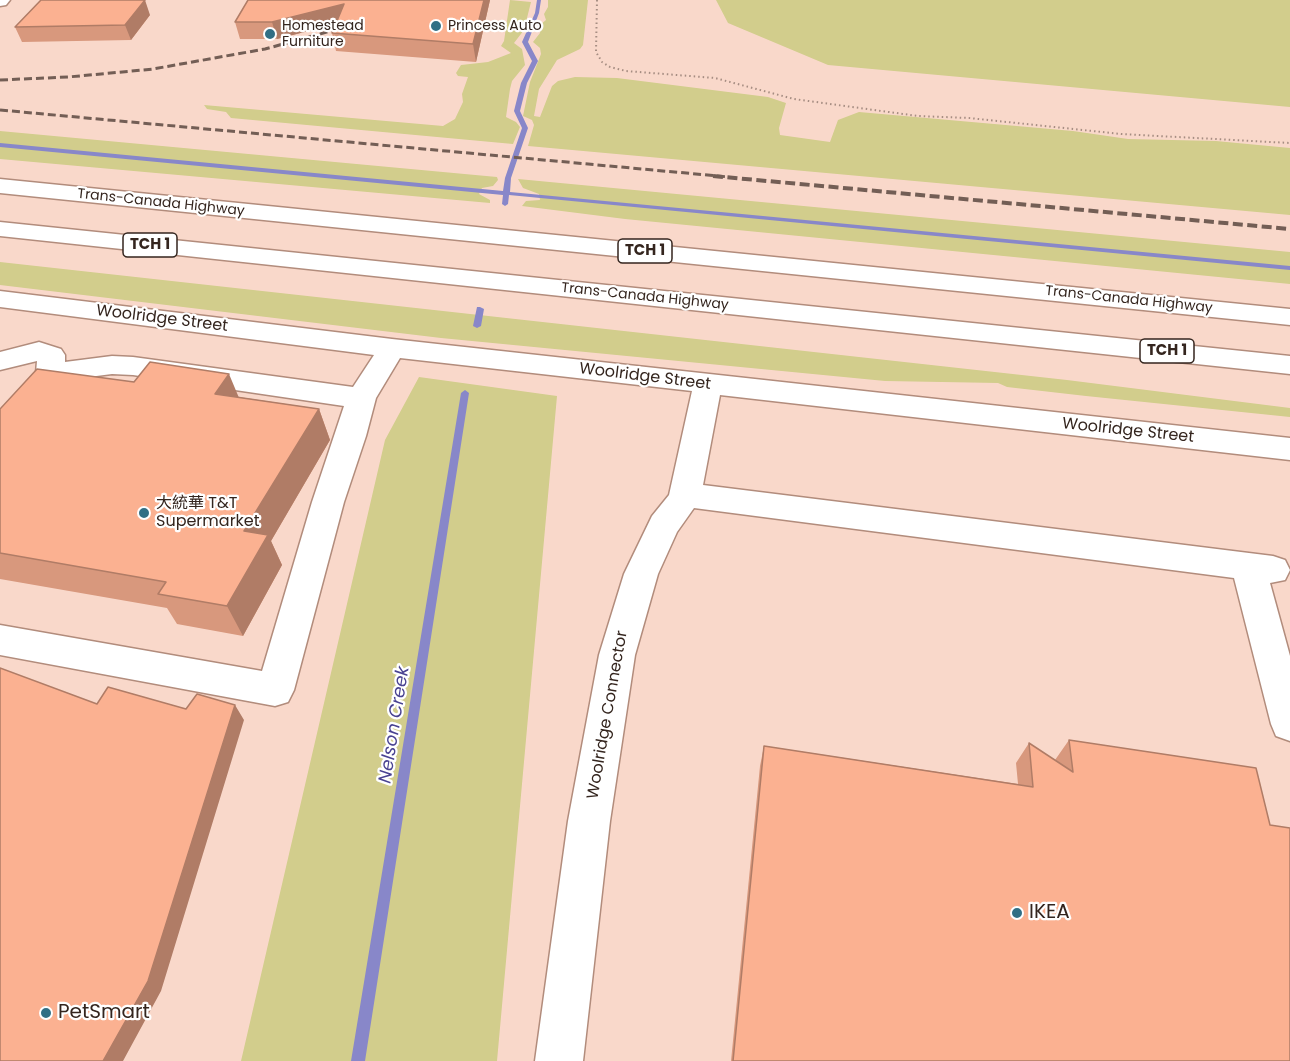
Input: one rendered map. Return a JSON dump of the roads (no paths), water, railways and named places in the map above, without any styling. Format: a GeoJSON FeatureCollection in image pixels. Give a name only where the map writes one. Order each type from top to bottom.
{"type":"FeatureCollection","features":[{"type":"Feature","properties":{"kind":"main road","name":"Trans-Canada Highway"},"geometry":{"type":"LineString","coordinates":[[0,186],[1290,317]]}},
{"type":"Feature","properties":{"kind":"main road","name":"Trans-Canada Highway"},"geometry":{"type":"LineString","coordinates":[[0,229],[1290,365]]}},
{"type":"Feature","properties":{"kind":"main road","name":"Woolridge Street"},"geometry":{"type":"LineString","coordinates":[[0,299],[392,348],[1290,449]]}},
{"type":"Feature","properties":{"kind":"main road"},"geometry":{"type":"LineString","coordinates":[[41,371],[75,309]]}},
{"type":"Feature","properties":{"kind":"main road"},"geometry":{"type":"LineString","coordinates":[[1043,338],[1290,377]]}},
{"type":"Feature","properties":{"kind":"main road"},"geometry":{"type":"LineString","coordinates":[[0,640],[275,690],[328,502],[361,398],[392,348]]}},
{"type":"Feature","properties":{"kind":"main road"},"geometry":{"type":"LineString","coordinates":[[0,361],[41,371],[112,365],[133,366],[361,398]]}},
{"type":"Feature","properties":{"kind":"main road","name":"Woolridge Connector"},"geometry":{"type":"LineString","coordinates":[[559,1061],[589,821],[617,655],[634,592],[664,525],[677,510],[685,495],[708,384]]}},
{"type":"Feature","properties":{"kind":"main road"},"geometry":{"type":"LineString","coordinates":[[685,495],[1260,569],[1290,724]]}},
{"type":"Feature","properties":{"kind":"waterway","name":"Nelson Creek"},"geometry":{"type":"LineString","coordinates":[[506,193],[508,178],[525,128],[517,111],[524,83],[535,61],[525,42],[537,13],[539,0]]}},
{"type":"Feature","properties":{"kind":"waterway"},"geometry":{"type":"LineString","coordinates":[[0,145],[506,193]]}},
{"type":"Feature","properties":{"kind":"waterway","name":"Nelson Creek"},"geometry":{"type":"LineString","coordinates":[[505,204],[506,193]]}},
{"type":"Feature","properties":{"kind":"waterway"},"geometry":{"type":"LineString","coordinates":[[506,193],[1290,268]]}},
{"type":"Feature","properties":{"kind":"waterway","name":"Nelson Creek"},"geometry":{"type":"LineString","coordinates":[[477,326],[480,309]]}},
{"type":"Feature","properties":{"kind":"waterway","name":"Nelson Creek"},"geometry":{"type":"LineString","coordinates":[[358,1061],[465,393]]}},
{"type":"Feature","properties":{"kind":"railway"},"geometry":{"type":"LineString","coordinates":[[0,80],[68,77],[153,69],[265,49],[349,26]]}},
{"type":"Feature","properties":{"kind":"railway"},"geometry":{"type":"LineString","coordinates":[[0,110],[729,177]]}},
{"type":"Feature","properties":{"kind":"railway"},"geometry":{"type":"LineString","coordinates":[[713,176],[1290,229]]}},
{"type":"Feature","properties":{"kind":"place","name":"Princess Auto"},"geometry":{"type":"Point","coordinates":[436,26]}},
{"type":"Feature","properties":{"kind":"place","name":"Homestead Furniture"},"geometry":{"type":"Point","coordinates":[270,34]}},
{"type":"Feature","properties":{"kind":"place","name":"大統華 T&T Supermarket"},"geometry":{"type":"Point","coordinates":[144,513]}},
{"type":"Feature","properties":{"kind":"place","name":"IKEA"},"geometry":{"type":"Point","coordinates":[1017,913]}},
{"type":"Feature","properties":{"kind":"place","name":"PetSmart"},"geometry":{"type":"Point","coordinates":[46,1013]}}]}
